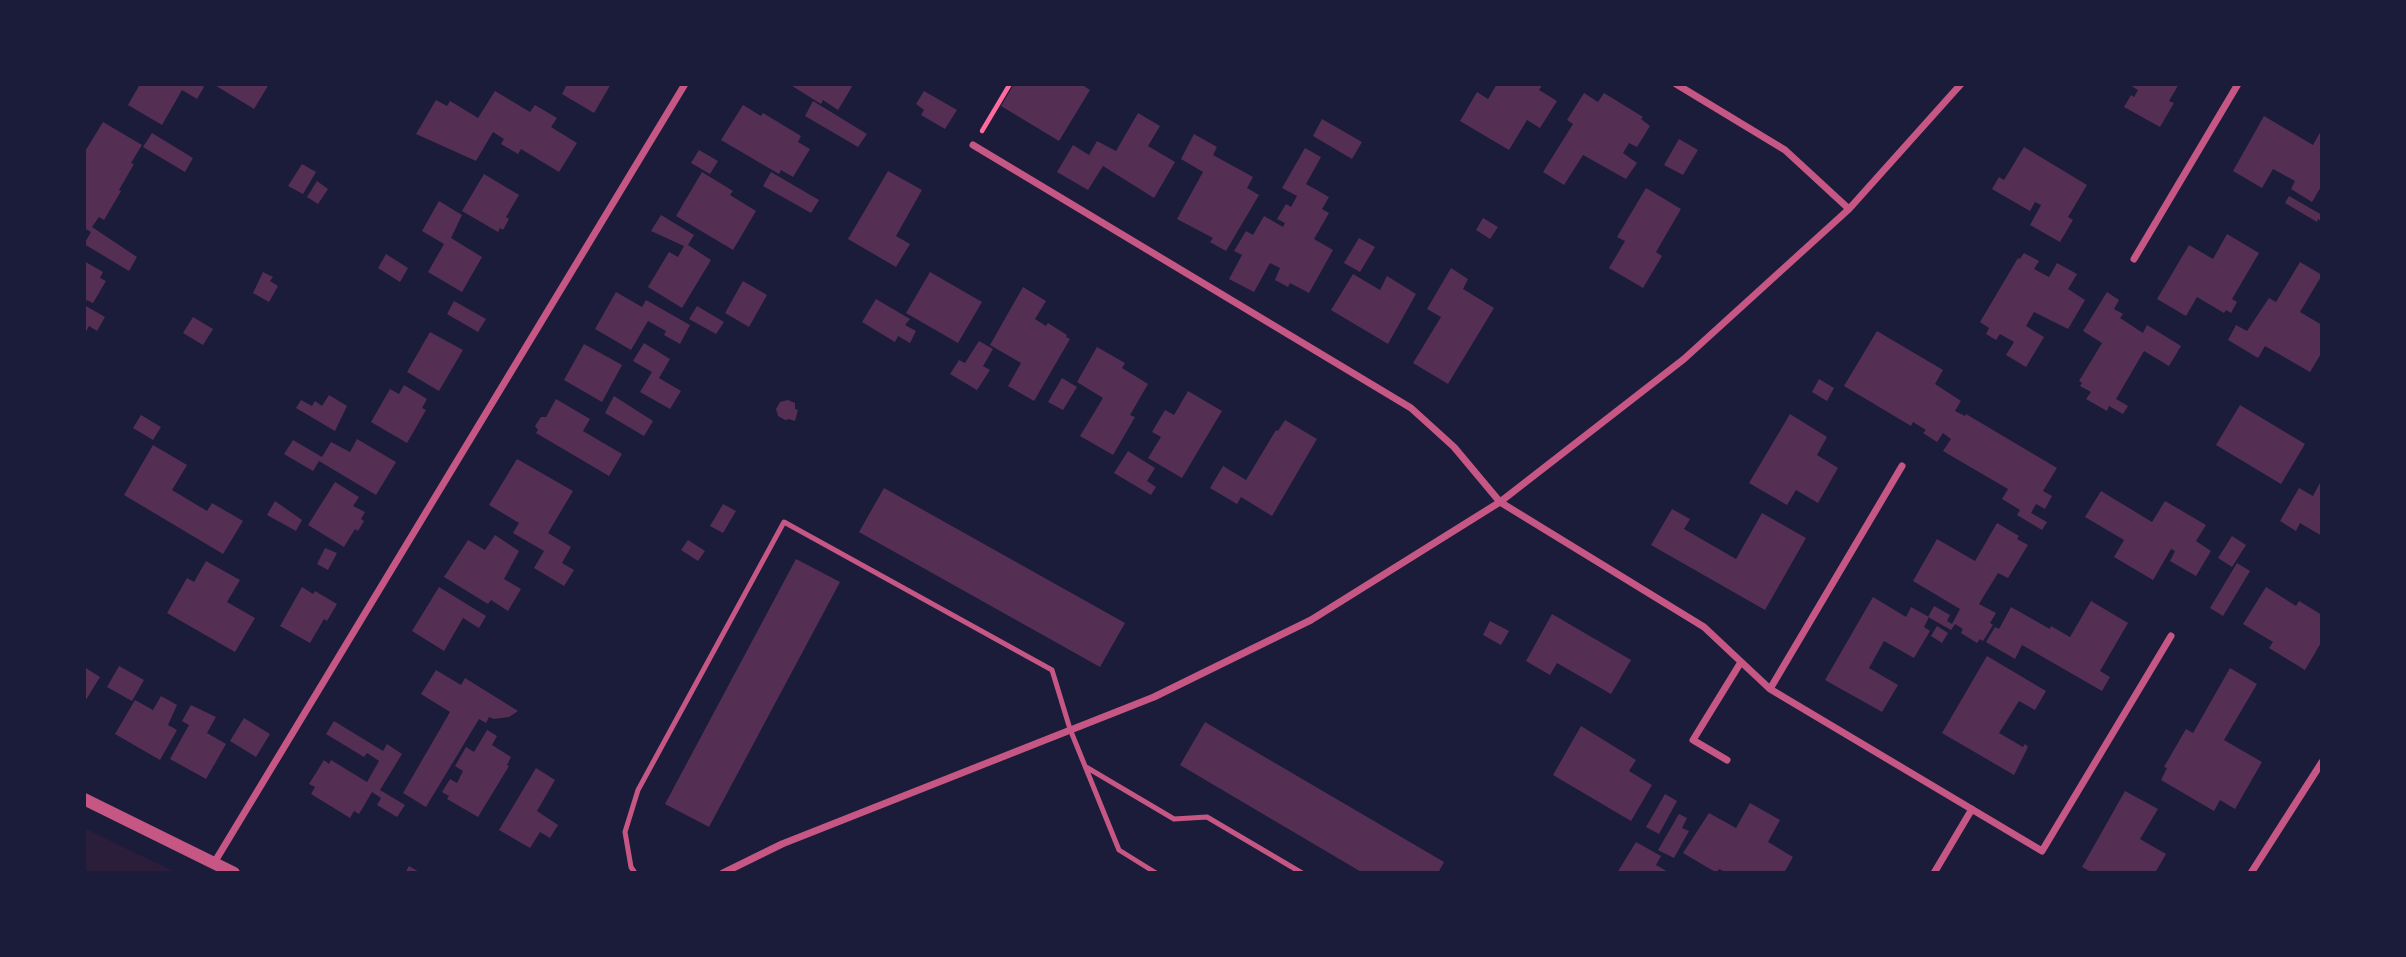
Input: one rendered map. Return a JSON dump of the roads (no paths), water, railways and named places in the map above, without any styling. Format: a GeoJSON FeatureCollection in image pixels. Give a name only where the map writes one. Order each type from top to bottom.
{"type":"FeatureCollection","features":[{"type":"Feature","properties":{"kind":"street"},"geometry":{"type":"LineString","coordinates":[[214,863],[685,84]]}},
{"type":"Feature","properties":{"kind":"street"},"geometry":{"type":"LineString","coordinates":[[1676,84],[1786,150],[1849,209]]}},
{"type":"Feature","properties":{"kind":"street"},"geometry":{"type":"LineString","coordinates":[[723,873],[782,844],[1154,697],[1311,620],[1500,502],[1684,359],[1849,209],[1961,84]]}},
{"type":"Feature","properties":{"kind":"street"},"geometry":{"type":"LineString","coordinates":[[2134,259],[2238,84]]}},
{"type":"Feature","properties":{"kind":"street"},"geometry":{"type":"LineString","coordinates":[[973,145],[1412,408],[1454,447],[1500,502],[1704,627],[1770,688],[2042,851],[2171,636]]}},
{"type":"Feature","properties":{"kind":"street"},"geometry":{"type":"LineString","coordinates":[[1770,688],[1902,466]]}},
{"type":"Feature","properties":{"kind":"street"},"geometry":{"type":"LineString","coordinates":[[1727,761],[1693,740],[1741,662]]}},
{"type":"Feature","properties":{"kind":"street"},"geometry":{"type":"LineString","coordinates":[[2250,873],[2322,762]]}},
{"type":"Feature","properties":{"kind":"street"},"geometry":{"type":"LineString","coordinates":[[84,799],[234,873]]}},
{"type":"Feature","properties":{"kind":"street"},"geometry":{"type":"LineString","coordinates":[[1934,873],[1972,809]]}},
{"type":"Feature","properties":{"kind":"lane"},"geometry":{"type":"LineString","coordinates":[[635,873],[631,867],[625,832],[638,790],[784,522],[1052,670],[1070,729],[1119,850],[1156,873]]}},
{"type":"Feature","properties":{"kind":"lane"},"geometry":{"type":"LineString","coordinates":[[1086,767],[1174,819],[1207,817],[1302,873]]}}]}
